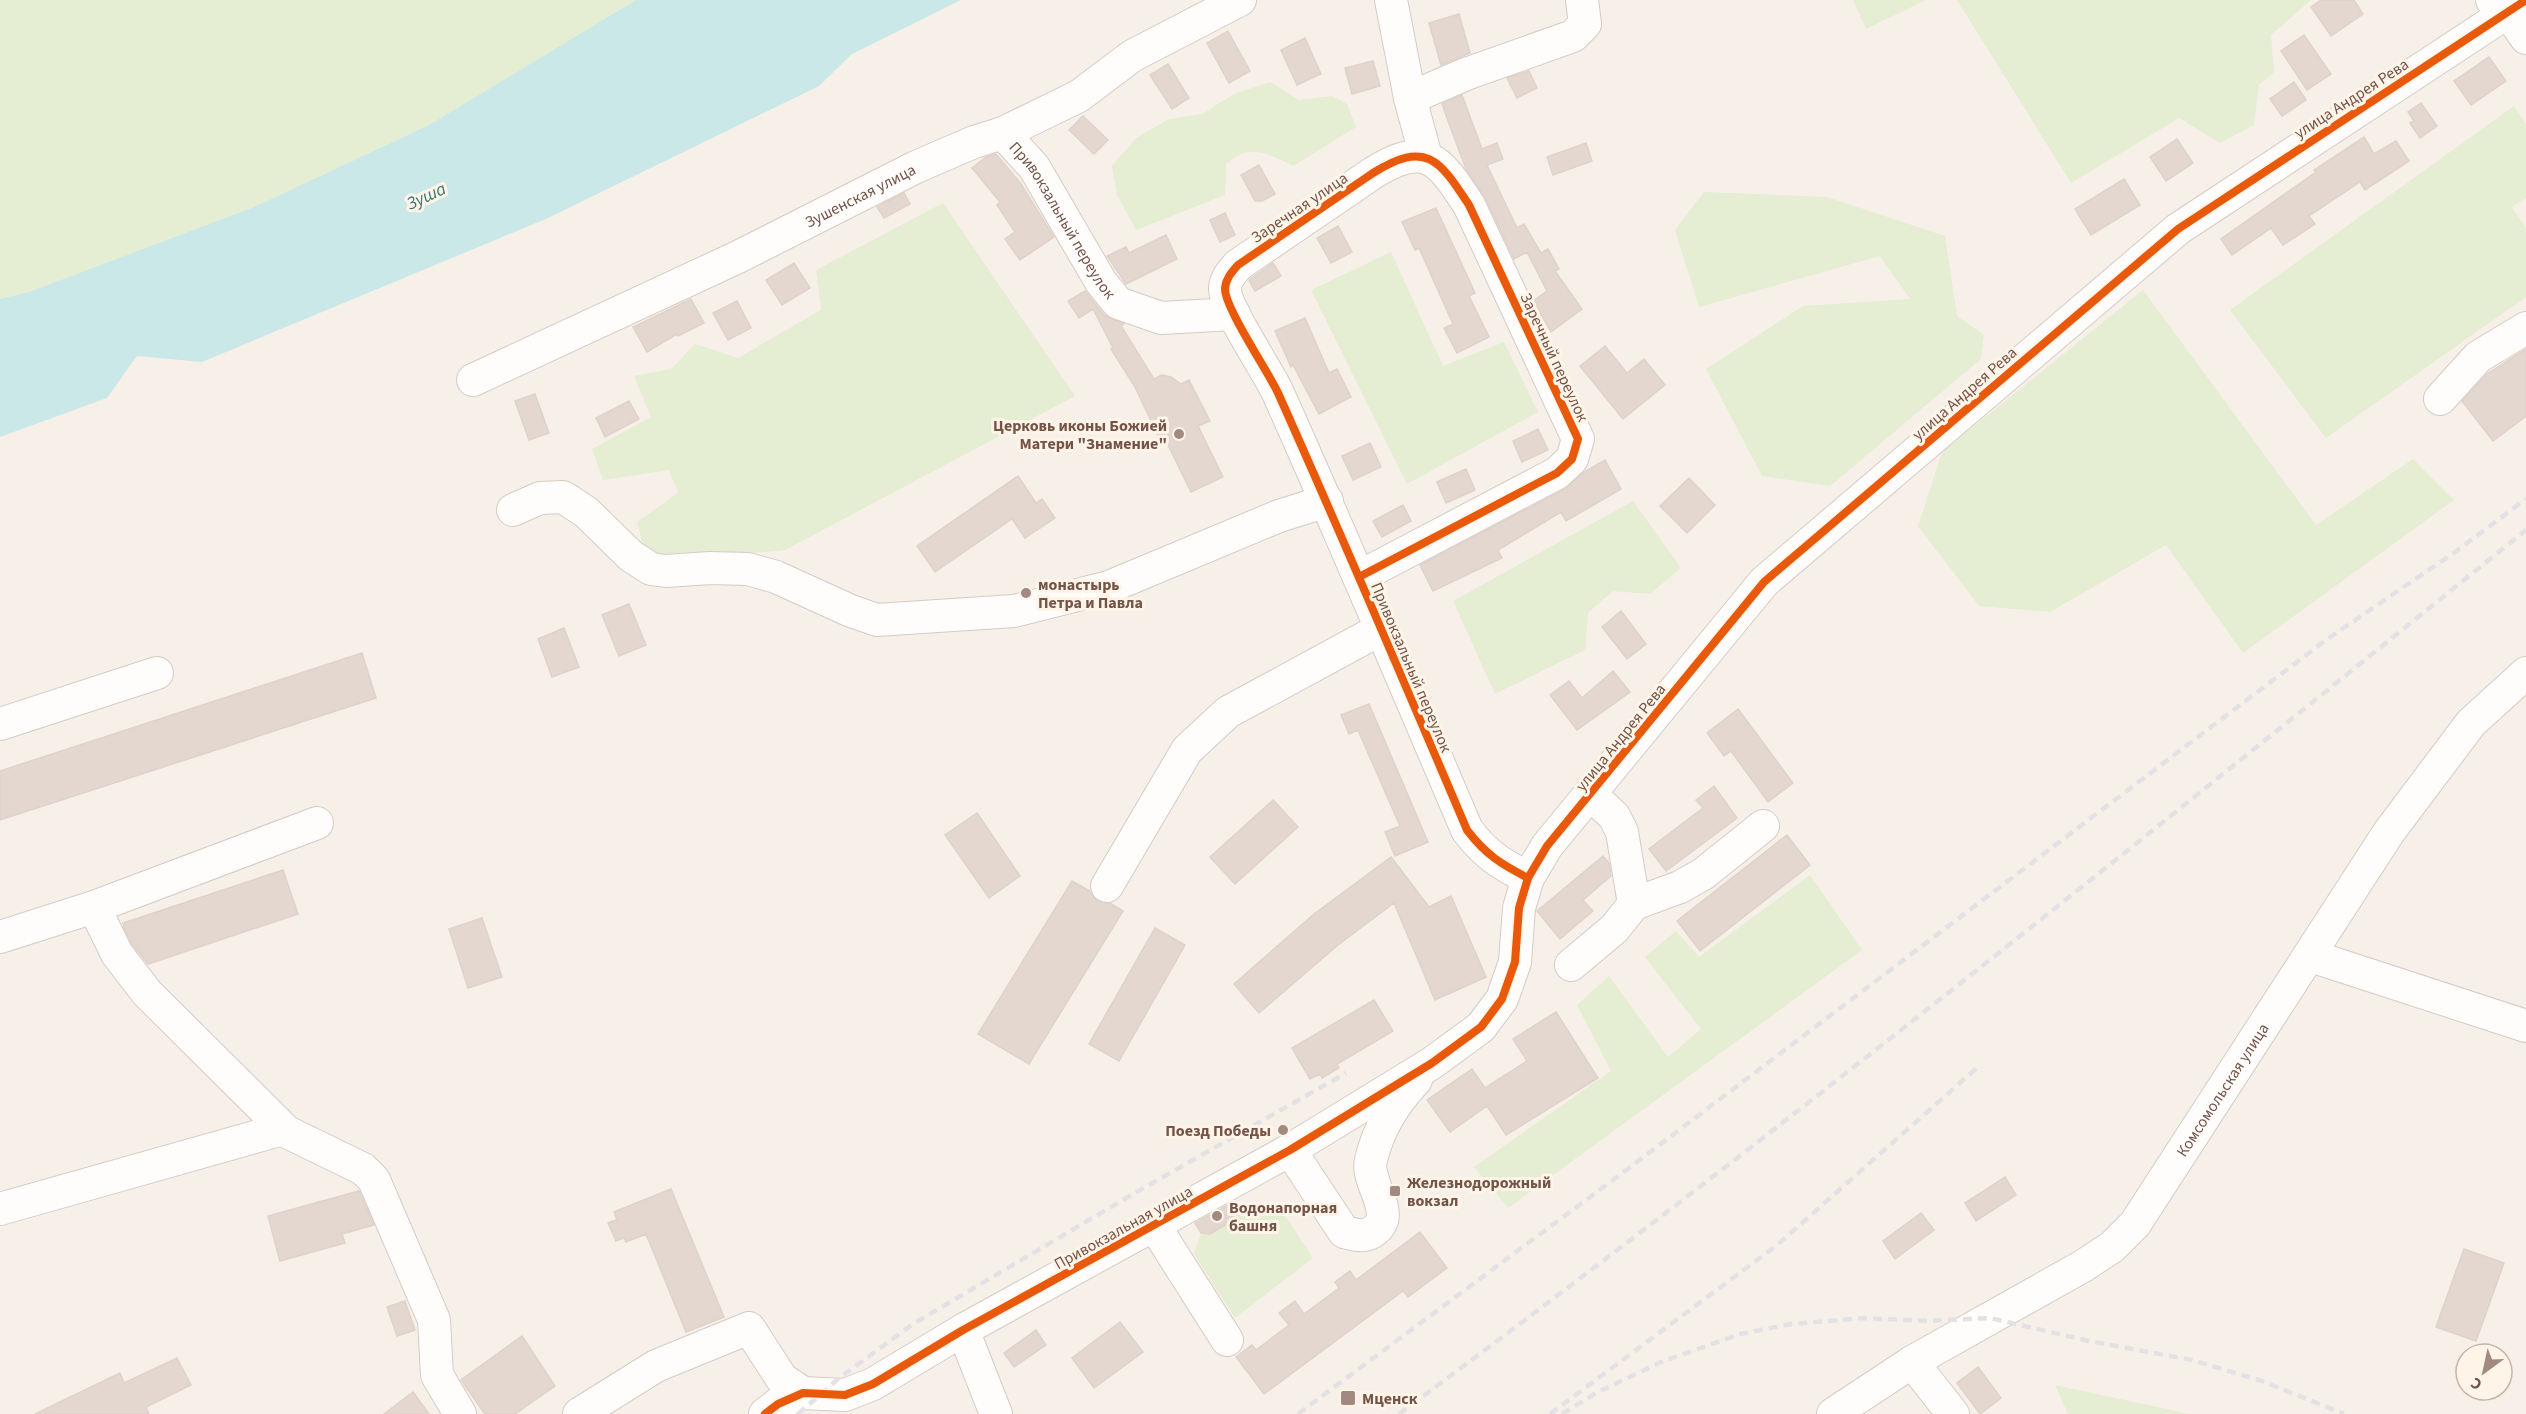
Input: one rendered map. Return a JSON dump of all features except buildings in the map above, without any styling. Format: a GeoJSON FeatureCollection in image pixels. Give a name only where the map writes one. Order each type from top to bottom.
{"type":"FeatureCollection","features":[{"type":"Feature","properties":{"kind":"street","name":"Зушенская улица"},"geometry":{"type":"LineString","coordinates":[[473,380],[738,257],[916,167],[974,142],[1003,133],[1079,96],[1132,56],[1240,0]]}},
{"type":"Feature","properties":{"kind":"street"},"geometry":{"type":"LineString","coordinates":[[1391,0],[1410,98],[1426,158]]}},
{"type":"Feature","properties":{"kind":"street"},"geometry":{"type":"LineString","coordinates":[[1410,98],[1466,74],[1573,36],[1586,24],[1582,0]]}},
{"type":"Feature","properties":{"kind":"street"},"geometry":{"type":"LineString","coordinates":[[2509,4],[2526,38]]}},
{"type":"Feature","properties":{"kind":"street","name":"улица Андрея Рева"},"geometry":{"type":"LineString","coordinates":[[1481,1027],[1502,999],[1515,962],[1519,909],[1528,878],[1547,846],[1764,582],[2178,229],[2509,4]]}},
{"type":"Feature","properties":{"kind":"street","name":"Привокзальный переулок"},"geometry":{"type":"LineString","coordinates":[[1003,133],[1034,167],[1101,282],[1118,303],[1161,318],[1234,314],[1273,382],[1327,501],[1467,830],[1480,848],[1497,862],[1528,878]]}},
{"type":"Feature","properties":{"kind":"street","name":"Заречная улица"},"geometry":{"type":"LineString","coordinates":[[1234,314],[1225,290],[1228,277],[1238,265],[1395,159],[1410,155],[1426,158]]}},
{"type":"Feature","properties":{"kind":"street","name":"Заречный переулок"},"geometry":{"type":"LineString","coordinates":[[1359,577],[1557,473],[1572,459],[1578,439],[1469,205],[1448,172],[1438,163],[1426,158]]}},
{"type":"Feature","properties":{"kind":"street"},"geometry":{"type":"LineString","coordinates":[[2440,399],[2478,357],[2526,328]]}},
{"type":"Feature","properties":{"kind":"street"},"geometry":{"type":"LineString","coordinates":[[513,510],[540,498],[563,497],[586,512],[631,556],[651,569],[666,571],[710,568],[748,569],[776,577],[851,611],[877,620],[1014,611],[1109,587],[1279,516],[1327,501]]}},
{"type":"Feature","properties":{"kind":"street"},"geometry":{"type":"LineString","coordinates":[[1107,886],[1187,750],[1228,712],[1381,628]]}},
{"type":"Feature","properties":{"kind":"street"},"geometry":{"type":"LineString","coordinates":[[0,724],[157,673]]}},
{"type":"Feature","properties":{"kind":"street","name":"Комсомольская улица"},"geometry":{"type":"LineString","coordinates":[[1833,1414],[1912,1362],[2083,1266],[2112,1247],[2135,1224],[2311,956],[2389,832],[2471,723],[2526,674]]}},
{"type":"Feature","properties":{"kind":"street"},"geometry":{"type":"LineString","coordinates":[[1590,794],[1614,816],[1622,832],[1634,904]]}},
{"type":"Feature","properties":{"kind":"street"},"geometry":{"type":"LineString","coordinates":[[0,937],[94,907],[317,823]]}},
{"type":"Feature","properties":{"kind":"street"},"geometry":{"type":"LineString","coordinates":[[1571,965],[1614,929],[1634,904],[1680,887],[1703,874],[1763,826]]}},
{"type":"Feature","properties":{"kind":"street"},"geometry":{"type":"LineString","coordinates":[[94,907],[117,954],[147,993],[283,1129],[363,1169],[374,1180],[434,1320],[437,1374],[460,1414]]}},
{"type":"Feature","properties":{"kind":"street"},"geometry":{"type":"LineString","coordinates":[[2311,956],[2526,1026]]}},
{"type":"Feature","properties":{"kind":"street","name":"Привокзальная улица"},"geometry":{"type":"LineString","coordinates":[[765,1414],[778,1404],[803,1393],[845,1395],[873,1384],[963,1330],[1290,1150],[1432,1063],[1481,1027]]}},
{"type":"Feature","properties":{"kind":"street"},"geometry":{"type":"LineString","coordinates":[[1290,1150],[1344,1232],[1364,1236],[1373,1232],[1380,1226],[1383,1209],[1371,1175],[1371,1160],[1384,1125],[1400,1098],[1432,1063]]}},
{"type":"Feature","properties":{"kind":"street"},"geometry":{"type":"LineString","coordinates":[[0,1209],[283,1129]]}},
{"type":"Feature","properties":{"kind":"street"},"geometry":{"type":"LineString","coordinates":[[1154,1225],[1227,1340]]}},
{"type":"Feature","properties":{"kind":"street"},"geometry":{"type":"LineString","coordinates":[[579,1414],[656,1366],[749,1328],[782,1379],[803,1393]]}},
{"type":"Feature","properties":{"kind":"street"},"geometry":{"type":"LineString","coordinates":[[963,1330],[996,1414]]}},
{"type":"Feature","properties":{"kind":"street"},"geometry":{"type":"LineString","coordinates":[[1912,1362],[1953,1414]]}},
{"type":"Feature","properties":{"kind":"green space"},"geometry":{"type":"Polygon","coordinates":[[[0,0],[636,0],[429,125],[254,207],[29,292],[0,299],[0,0]]]}},
{"type":"Feature","properties":{"kind":"green space"},"geometry":{"type":"Polygon","coordinates":[[[1853,0],[1926,0],[1866,29],[1853,0]]]}},
{"type":"Feature","properties":{"kind":"green space"},"geometry":{"type":"Polygon","coordinates":[[[1957,0],[2311,0],[2271,35],[2274,72],[2259,85],[2254,125],[2220,143],[2179,118],[2071,183],[1957,0]]]}},
{"type":"Feature","properties":{"kind":"green space"},"geometry":{"type":"Polygon","coordinates":[[[1270,82],[1299,100],[1332,96],[1347,104],[1356,127],[1293,166],[1267,154],[1243,153],[1226,164],[1225,195],[1136,230],[1117,195],[1112,166],[1136,138],[1169,119],[1202,114],[1234,94],[1270,82]]]}},
{"type":"Feature","properties":{"kind":"green space"},"geometry":{"type":"Polygon","coordinates":[[[2514,106],[2526,125],[2526,198],[2512,207],[2526,229],[2526,297],[2326,438],[2230,310],[2514,106]]]}},
{"type":"Feature","properties":{"kind":"green space"},"geometry":{"type":"Polygon","coordinates":[[[1704,192],[1827,197],[1945,236],[1957,316],[1984,335],[1981,359],[1830,486],[1762,476],[1706,369],[1803,306],[1910,299],[1880,256],[1699,307],[1675,230],[1704,192]]]}},
{"type":"Feature","properties":{"kind":"green space"},"geometry":{"type":"Polygon","coordinates":[[[943,203],[1075,396],[785,550],[672,561],[645,553],[637,522],[678,493],[669,470],[603,480],[592,449],[651,417],[634,376],[671,369],[695,344],[738,358],[821,310],[816,270],[943,203]]]}},
{"type":"Feature","properties":{"kind":"green space"},"geometry":{"type":"Polygon","coordinates":[[[1391,252],[1443,366],[1504,342],[1538,412],[1407,484],[1311,290],[1391,252]]]}},
{"type":"Feature","properties":{"kind":"green space"},"geometry":{"type":"Polygon","coordinates":[[[2143,290],[2316,525],[2413,459],[2454,500],[2243,653],[2166,545],[2050,612],[1979,606],[1918,526],[1942,452],[2143,290]]]}},
{"type":"Feature","properties":{"kind":"green space"},"geometry":{"type":"Polygon","coordinates":[[[1633,501],[1681,568],[1650,594],[1613,591],[1588,613],[1585,650],[1495,694],[1453,601],[1633,501]]]}},
{"type":"Feature","properties":{"kind":"green space"},"geometry":{"type":"Polygon","coordinates":[[[1810,875],[1862,950],[1508,1208],[1474,1167],[1611,1071],[1577,1005],[1609,976],[1668,1057],[1701,1029],[1645,957],[1676,931],[1699,957],[1810,875]]]}},
{"type":"Feature","properties":{"kind":"green space"},"geometry":{"type":"Polygon","coordinates":[[[1280,1208],[1313,1258],[1235,1318],[1194,1254],[1201,1233],[1210,1234],[1237,1219],[1240,1209],[1280,1208]]]}},
{"type":"Feature","properties":{"kind":"green space"},"geometry":{"type":"Polygon","coordinates":[[[2055,1385],[2190,1414],[2068,1414],[2055,1385]]]}},
{"type":"Feature","properties":{"kind":"water","name":"Зуша"},"geometry":{"type":"Polygon","coordinates":[[[636,0],[961,0],[852,54],[819,86],[548,218],[202,362],[137,356],[107,398],[0,437],[0,299],[29,292],[254,207],[429,125],[636,0]]]}},
{"type":"Feature","properties":{"kind":"railway"},"geometry":{"type":"LineString","coordinates":[[1298,1414],[1625,1171],[2326,640],[2455,552],[2526,499]]}},
{"type":"Feature","properties":{"kind":"railway"},"geometry":{"type":"LineString","coordinates":[[1399,1414],[1826,1089],[2107,867],[2526,530]]}},
{"type":"Feature","properties":{"kind":"railway"},"geometry":{"type":"LineString","coordinates":[[1550,1414],[1776,1246],[1979,1066]]}},
{"type":"Feature","properties":{"kind":"railway"},"geometry":{"type":"LineString","coordinates":[[798,1414],[838,1379],[913,1324],[1133,1194],[1346,1073]]}},
{"type":"Feature","properties":{"kind":"railway"},"geometry":{"type":"LineString","coordinates":[[1562,1414],[1596,1393],[1661,1362],[1740,1334],[1791,1324],[1863,1318],[1927,1321],[1990,1318],[2089,1341],[2192,1360],[2262,1381],[2344,1414]]}},
{"type":"Feature","properties":{"kind":"cycle path"},"geometry":{"type":"LineString","coordinates":[[765,1414],[778,1404],[803,1393],[845,1395],[873,1384],[963,1330],[1290,1150],[1432,1063],[1481,1027],[1502,999],[1515,962],[1519,908],[1528,878],[1547,846],[1764,582],[2178,229],[2526,0]]}},
{"type":"Feature","properties":{"kind":"cycle path"},"geometry":{"type":"LineString","coordinates":[[1359,577],[1557,473],[1572,459],[1578,439],[1469,205],[1449,176],[1439,166],[1430,159],[1419,156],[1391,163],[1373,173],[1238,265],[1228,278],[1225,288],[1231,309],[1278,393],[1467,830],[1494,858],[1528,878]]}},
{"type":"Feature","properties":{"kind":"place","name":"Церковь иконы Божией Матери \"Знамение\""},"geometry":{"type":"Point","coordinates":[1179,434]}},
{"type":"Feature","properties":{"kind":"place","name":"монастырь Петра и Павла"},"geometry":{"type":"Point","coordinates":[1026,593]}},
{"type":"Feature","properties":{"kind":"place","name":"Поезд Победы"},"geometry":{"type":"Point","coordinates":[1283,1130]}},
{"type":"Feature","properties":{"kind":"place","name":"Железнодорожный вокзал"},"geometry":{"type":"Point","coordinates":[1395,1191]}},
{"type":"Feature","properties":{"kind":"place","name":"Водонапорная башня"},"geometry":{"type":"Point","coordinates":[1217,1216]}},
{"type":"Feature","properties":{"kind":"place","name":"Мценск"},"geometry":{"type":"Point","coordinates":[1348,1398]}}]}
